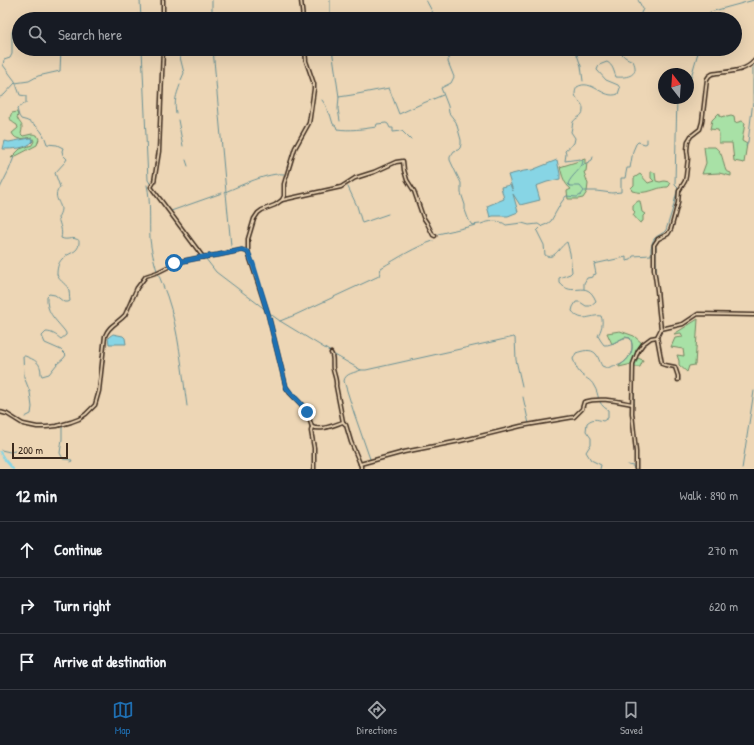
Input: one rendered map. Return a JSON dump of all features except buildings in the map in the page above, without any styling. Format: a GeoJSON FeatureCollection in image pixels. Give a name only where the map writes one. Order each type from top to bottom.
{"type":"FeatureCollection","features":[{"type":"Feature","properties":{"kind":"street"},"geometry":{"type":"LineString","coordinates":[[163,0],[163,12]]}},
{"type":"Feature","properties":{"kind":"street"},"geometry":{"type":"LineString","coordinates":[[301,0],[302,12]]}},
{"type":"Feature","properties":{"kind":"street"},"geometry":{"type":"LineString","coordinates":[[163,56],[159,152],[154,182],[151,187],[203,257]]}},
{"type":"Feature","properties":{"kind":"street"},"geometry":{"type":"LineString","coordinates":[[282,200],[284,196],[284,184],[298,141],[309,123],[312,107],[314,84],[305,56]]}},
{"type":"Feature","properties":{"kind":"street"},"geometry":{"type":"LineString","coordinates":[[678,380],[675,367],[662,365],[657,337],[661,329],[654,269],[654,245],[656,241],[668,234],[671,229],[678,203],[679,191],[685,181],[686,176],[688,158],[686,150],[688,141],[691,136],[700,129],[702,122],[707,79],[712,74],[738,70],[749,66],[754,61]]}},
{"type":"Feature","properties":{"kind":"street"},"geometry":{"type":"LineString","coordinates":[[314,469],[312,427],[307,412],[286,387],[268,314],[248,252],[248,239],[254,219],[262,210],[275,205],[282,200],[341,187],[355,178],[374,172],[396,162],[403,162],[407,180],[416,196],[423,217],[435,236]]}},
{"type":"Feature","properties":{"kind":"street"},"geometry":{"type":"LineString","coordinates":[[0,412],[7,414],[23,424],[36,427],[57,426],[79,419],[94,405],[99,390],[104,336],[115,322],[122,318],[125,314],[140,282],[146,276],[158,272],[174,263],[242,250],[248,252]]}},
{"type":"Feature","properties":{"kind":"street"},"geometry":{"type":"LineString","coordinates":[[661,329],[683,324],[698,314],[754,315]]}},
{"type":"Feature","properties":{"kind":"street"},"geometry":{"type":"LineString","coordinates":[[636,469],[636,452],[632,422],[632,367],[638,351],[646,341],[657,337]]}},
{"type":"Feature","properties":{"kind":"street"},"geometry":{"type":"LineString","coordinates":[[331,353],[333,355],[333,370],[336,378],[336,386],[343,422],[346,425],[361,469]]}},
{"type":"Feature","properties":{"kind":"street"},"geometry":{"type":"LineString","coordinates":[[360,464],[404,452],[460,442],[521,426],[574,417],[582,409],[584,402],[596,399],[632,404]]}},
{"type":"Feature","properties":{"kind":"street"},"geometry":{"type":"LineString","coordinates":[[312,427],[316,428],[330,426],[343,422]]}},
{"type":"Feature","properties":{"kind":"green space"},"geometry":{"type":"Polygon","coordinates":[[[17,112],[18,120],[22,126],[21,134],[23,136],[32,134],[37,135],[39,139],[37,145],[11,158],[20,149],[32,145],[34,141],[32,137],[23,139],[16,138],[12,133],[18,128],[10,117],[12,113],[17,112]]]}},
{"type":"Feature","properties":{"kind":"green space"},"geometry":{"type":"Polygon","coordinates":[[[719,113],[721,117],[734,117],[735,123],[742,121],[745,123],[742,141],[747,144],[744,163],[734,161],[732,143],[719,143],[718,130],[710,129],[712,120],[719,113]]]}},
{"type":"Feature","properties":{"kind":"green space"},"geometry":{"type":"Polygon","coordinates":[[[704,147],[715,147],[718,150],[726,171],[731,173],[731,176],[719,173],[702,174],[706,163],[704,147]]]}},
{"type":"Feature","properties":{"kind":"green space"},"geometry":{"type":"Polygon","coordinates":[[[585,159],[585,164],[587,163],[586,171],[584,172],[588,184],[587,192],[583,198],[568,199],[567,191],[571,189],[565,182],[560,167],[585,159]]]}},
{"type":"Feature","properties":{"kind":"green space"},"geometry":{"type":"Polygon","coordinates":[[[651,171],[655,173],[656,181],[669,182],[670,185],[668,187],[651,191],[632,191],[631,188],[634,185],[634,178],[640,174],[648,183],[654,181],[651,178],[651,171]]]}},
{"type":"Feature","properties":{"kind":"green space"},"geometry":{"type":"Polygon","coordinates":[[[640,201],[642,212],[645,214],[643,216],[643,221],[640,223],[633,215],[635,212],[633,210],[633,205],[640,201]]]}},
{"type":"Feature","properties":{"kind":"green space"},"geometry":{"type":"Polygon","coordinates":[[[698,319],[695,365],[689,366],[687,372],[679,365],[677,355],[684,356],[683,349],[671,347],[675,338],[683,337],[681,333],[674,334],[698,319]]]}},
{"type":"Feature","properties":{"kind":"green space"},"geometry":{"type":"Polygon","coordinates":[[[620,331],[634,336],[643,344],[635,357],[643,360],[640,367],[632,367],[632,364],[619,367],[630,354],[632,350],[632,342],[630,338],[625,337],[612,344],[607,333],[620,331]]]}},
{"type":"Feature","properties":{"kind":"water"},"geometry":{"type":"Polygon","coordinates":[[[32,138],[33,141],[27,146],[3,149],[5,141],[9,142],[32,138]]]}},
{"type":"Feature","properties":{"kind":"water"},"geometry":{"type":"Polygon","coordinates":[[[557,160],[560,179],[536,186],[540,200],[520,205],[513,194],[518,212],[508,216],[490,217],[487,206],[504,199],[501,187],[510,185],[513,191],[508,175],[532,170],[557,160]]]}},
{"type":"Feature","properties":{"kind":"water"},"geometry":{"type":"Polygon","coordinates":[[[113,334],[123,336],[126,344],[109,344],[108,338],[113,334]]]}},
{"type":"Feature","properties":{"kind":"waterway"},"geometry":{"type":"LineString","coordinates":[[140,0],[141,12]]}},
{"type":"Feature","properties":{"kind":"waterway"},"geometry":{"type":"LineString","coordinates":[[212,0],[212,12]]}},
{"type":"Feature","properties":{"kind":"waterway"},"geometry":{"type":"LineString","coordinates":[[330,0],[330,12]]}},
{"type":"Feature","properties":{"kind":"waterway"},"geometry":{"type":"LineString","coordinates":[[426,0],[432,12]]}},
{"type":"Feature","properties":{"kind":"waterway"},"geometry":{"type":"LineString","coordinates":[[638,0],[643,9],[642,12]]}},
{"type":"Feature","properties":{"kind":"waterway"},"geometry":{"type":"LineString","coordinates":[[710,12],[754,0]]}},
{"type":"Feature","properties":{"kind":"waterway"},"geometry":{"type":"LineString","coordinates":[[12,32],[12,54]]}},
{"type":"Feature","properties":{"kind":"waterway"},"geometry":{"type":"LineString","coordinates":[[12,54],[10,58],[4,60],[3,65],[15,81],[20,95],[26,96],[26,103],[17,109],[19,116],[21,119],[26,120],[38,127],[47,144],[57,145],[63,148],[63,155],[67,159],[55,173],[60,187],[57,194],[57,199],[61,209],[58,218],[62,235],[61,238],[74,239],[78,240],[79,242],[77,249],[64,257],[57,270],[59,278],[69,289],[70,301],[64,302],[55,295],[49,294],[47,296],[49,311],[64,330],[66,335],[61,339],[54,334],[46,332],[42,336],[45,343],[61,350],[66,355],[49,374],[42,376],[39,364],[29,357],[23,356],[24,377],[30,392],[32,407],[31,414],[25,417]]}},
{"type":"Feature","properties":{"kind":"waterway"},"geometry":{"type":"LineString","coordinates":[[0,97],[4,95],[15,83],[29,81],[38,76],[60,71],[61,56]]}},
{"type":"Feature","properties":{"kind":"waterway"},"geometry":{"type":"LineString","coordinates":[[142,56],[148,180],[151,185]]}},
{"type":"Feature","properties":{"kind":"waterway"},"geometry":{"type":"LineString","coordinates":[[180,56],[184,73],[181,80]]}},
{"type":"Feature","properties":{"kind":"waterway"},"geometry":{"type":"LineString","coordinates":[[214,56],[226,192]]}},
{"type":"Feature","properties":{"kind":"waterway"},"geometry":{"type":"LineString","coordinates":[[333,56],[339,97],[338,109],[340,121]]}},
{"type":"Feature","properties":{"kind":"waterway"},"geometry":{"type":"LineString","coordinates":[[449,56],[448,62],[454,77],[451,83],[441,88],[449,113],[456,122],[461,140],[460,148],[454,151],[450,157],[450,160],[461,183],[461,193],[469,221],[472,225],[480,224]]}},
{"type":"Feature","properties":{"kind":"waterway"},"geometry":{"type":"LineString","coordinates":[[577,56],[581,66],[583,81]]}},
{"type":"Feature","properties":{"kind":"waterway"},"geometry":{"type":"LineString","coordinates":[[600,469],[601,465],[591,460],[586,452],[591,444],[591,438],[586,431],[587,423],[596,419],[603,421],[608,418],[608,410],[600,402],[593,384],[582,375],[573,359],[576,353],[592,351],[598,356],[602,366],[607,368],[618,365],[623,363],[629,357],[632,350],[630,338],[623,338],[611,344],[604,345],[598,336],[602,324],[601,316],[583,318],[579,317],[572,311],[576,302],[590,306],[596,301],[588,290],[569,289],[564,287],[559,282],[559,278],[572,272],[567,242],[554,255],[545,255],[544,245],[537,231],[551,221],[566,196],[577,197],[584,191],[580,186],[570,186],[568,184],[571,178],[581,167],[583,161],[580,159],[565,161],[565,151],[574,143],[575,138],[571,132],[573,122],[581,116],[583,112],[583,108],[575,94],[575,91],[577,87],[588,85],[607,94],[618,94],[620,88],[618,85],[606,80],[597,70],[599,65],[607,62],[612,67],[616,77],[632,75],[635,70],[633,61],[623,56]]}},
{"type":"Feature","properties":{"kind":"waterway"},"geometry":{"type":"LineString","coordinates":[[694,68],[697,56]]}},
{"type":"Feature","properties":{"kind":"waterway"},"geometry":{"type":"LineString","coordinates":[[746,146],[748,142],[753,101],[754,64]]}},
{"type":"Feature","properties":{"kind":"waterway"},"geometry":{"type":"LineString","coordinates":[[176,113],[175,105],[180,85]]}},
{"type":"Feature","properties":{"kind":"waterway"},"geometry":{"type":"LineString","coordinates":[[339,97],[389,88],[399,114],[443,95]]}},
{"type":"Feature","properties":{"kind":"waterway"},"geometry":{"type":"LineString","coordinates":[[322,100],[328,113],[330,114],[333,124],[337,129],[361,129],[376,127],[377,124],[386,123],[390,128],[393,128],[393,132],[402,131],[411,140]]}},
{"type":"Feature","properties":{"kind":"waterway"},"geometry":{"type":"LineString","coordinates":[[584,289],[584,283],[587,278],[593,277],[593,275],[596,274],[594,264],[626,257],[626,261],[631,260],[633,256],[651,255],[653,240],[666,230],[678,187],[675,184],[677,104]]}},
{"type":"Feature","properties":{"kind":"waterway"},"geometry":{"type":"LineString","coordinates":[[178,120],[183,146]]}},
{"type":"Feature","properties":{"kind":"waterway"},"geometry":{"type":"LineString","coordinates":[[585,191],[612,193],[621,192],[621,178],[625,178],[627,168],[630,168],[633,151],[636,144],[638,142],[645,144],[647,143],[647,139]]}},
{"type":"Feature","properties":{"kind":"waterway"},"geometry":{"type":"LineString","coordinates":[[0,188],[14,157]]}},
{"type":"Feature","properties":{"kind":"waterway"},"geometry":{"type":"LineString","coordinates":[[583,165],[592,160],[593,157]]}},
{"type":"Feature","properties":{"kind":"waterway"},"geometry":{"type":"LineString","coordinates":[[186,160],[188,166]]}},
{"type":"Feature","properties":{"kind":"waterway"},"geometry":{"type":"LineString","coordinates":[[225,192],[262,177],[284,174]]}},
{"type":"Feature","properties":{"kind":"waterway"},"geometry":{"type":"LineString","coordinates":[[147,185],[150,243],[157,271]]}},
{"type":"Feature","properties":{"kind":"waterway"},"geometry":{"type":"LineString","coordinates":[[348,187],[357,206],[362,223],[388,214]]}},
{"type":"Feature","properties":{"kind":"waterway"},"geometry":{"type":"LineString","coordinates":[[154,190],[204,256]]}},
{"type":"Feature","properties":{"kind":"waterway"},"geometry":{"type":"LineString","coordinates":[[171,211],[222,193]]}},
{"type":"Feature","properties":{"kind":"waterway"},"geometry":{"type":"LineString","coordinates":[[226,193],[231,246]]}},
{"type":"Feature","properties":{"kind":"waterway"},"geometry":{"type":"LineString","coordinates":[[481,224],[494,221],[506,225],[522,223],[529,225],[538,224],[541,226]]}},
{"type":"Feature","properties":{"kind":"waterway"},"geometry":{"type":"LineString","coordinates":[[438,234],[476,225]]}},
{"type":"Feature","properties":{"kind":"waterway"},"geometry":{"type":"LineString","coordinates":[[280,321],[379,276],[381,268],[426,243],[433,241]]}},
{"type":"Feature","properties":{"kind":"waterway"},"geometry":{"type":"LineString","coordinates":[[656,247],[659,302]]}},
{"type":"Feature","properties":{"kind":"waterway"},"geometry":{"type":"LineString","coordinates":[[206,259],[216,272],[266,310]]}},
{"type":"Feature","properties":{"kind":"waterway"},"geometry":{"type":"LineString","coordinates":[[158,273],[171,309],[180,351],[187,406]]}},
{"type":"Feature","properties":{"kind":"waterway"},"geometry":{"type":"LineString","coordinates":[[269,313],[331,352]]}},
{"type":"Feature","properties":{"kind":"waterway"},"geometry":{"type":"LineString","coordinates":[[661,317],[662,328]]}},
{"type":"Feature","properties":{"kind":"waterway"},"geometry":{"type":"LineString","coordinates":[[333,354],[361,370],[366,370],[514,337],[516,360],[522,386]]}},
{"type":"Feature","properties":{"kind":"waterway"},"geometry":{"type":"LineString","coordinates":[[638,353],[646,343]]}},
{"type":"Feature","properties":{"kind":"waterway"},"geometry":{"type":"LineString","coordinates":[[361,370],[346,376],[344,381],[370,459]]}},
{"type":"Feature","properties":{"kind":"waterway"},"geometry":{"type":"LineString","coordinates":[[634,373],[634,403]]}},
{"type":"Feature","properties":{"kind":"waterway"},"geometry":{"type":"LineString","coordinates":[[742,469],[754,391]]}},
{"type":"Feature","properties":{"kind":"waterway"},"geometry":{"type":"LineString","coordinates":[[523,397],[529,424]]}},
{"type":"Feature","properties":{"kind":"waterway"},"geometry":{"type":"LineString","coordinates":[[71,423],[63,426],[62,428],[60,453],[63,459],[72,460],[71,462]]}},
{"type":"Feature","properties":{"kind":"waterway"},"geometry":{"type":"LineString","coordinates":[[1,450],[10,452],[15,451]]}},
{"type":"Feature","properties":{"kind":"waterway"},"geometry":{"type":"LineString","coordinates":[[0,452],[13,469]]}},
{"type":"Feature","properties":{"kind":"waterway"},"geometry":{"type":"LineString","coordinates":[[628,465],[633,466],[634,469]]}},
{"type":"Feature","properties":{"kind":"route"},"geometry":{"type":"LineString","coordinates":[[174,263],[233,253],[242,250],[248,252],[268,314],[285,377],[286,387],[307,412]]}}]}
